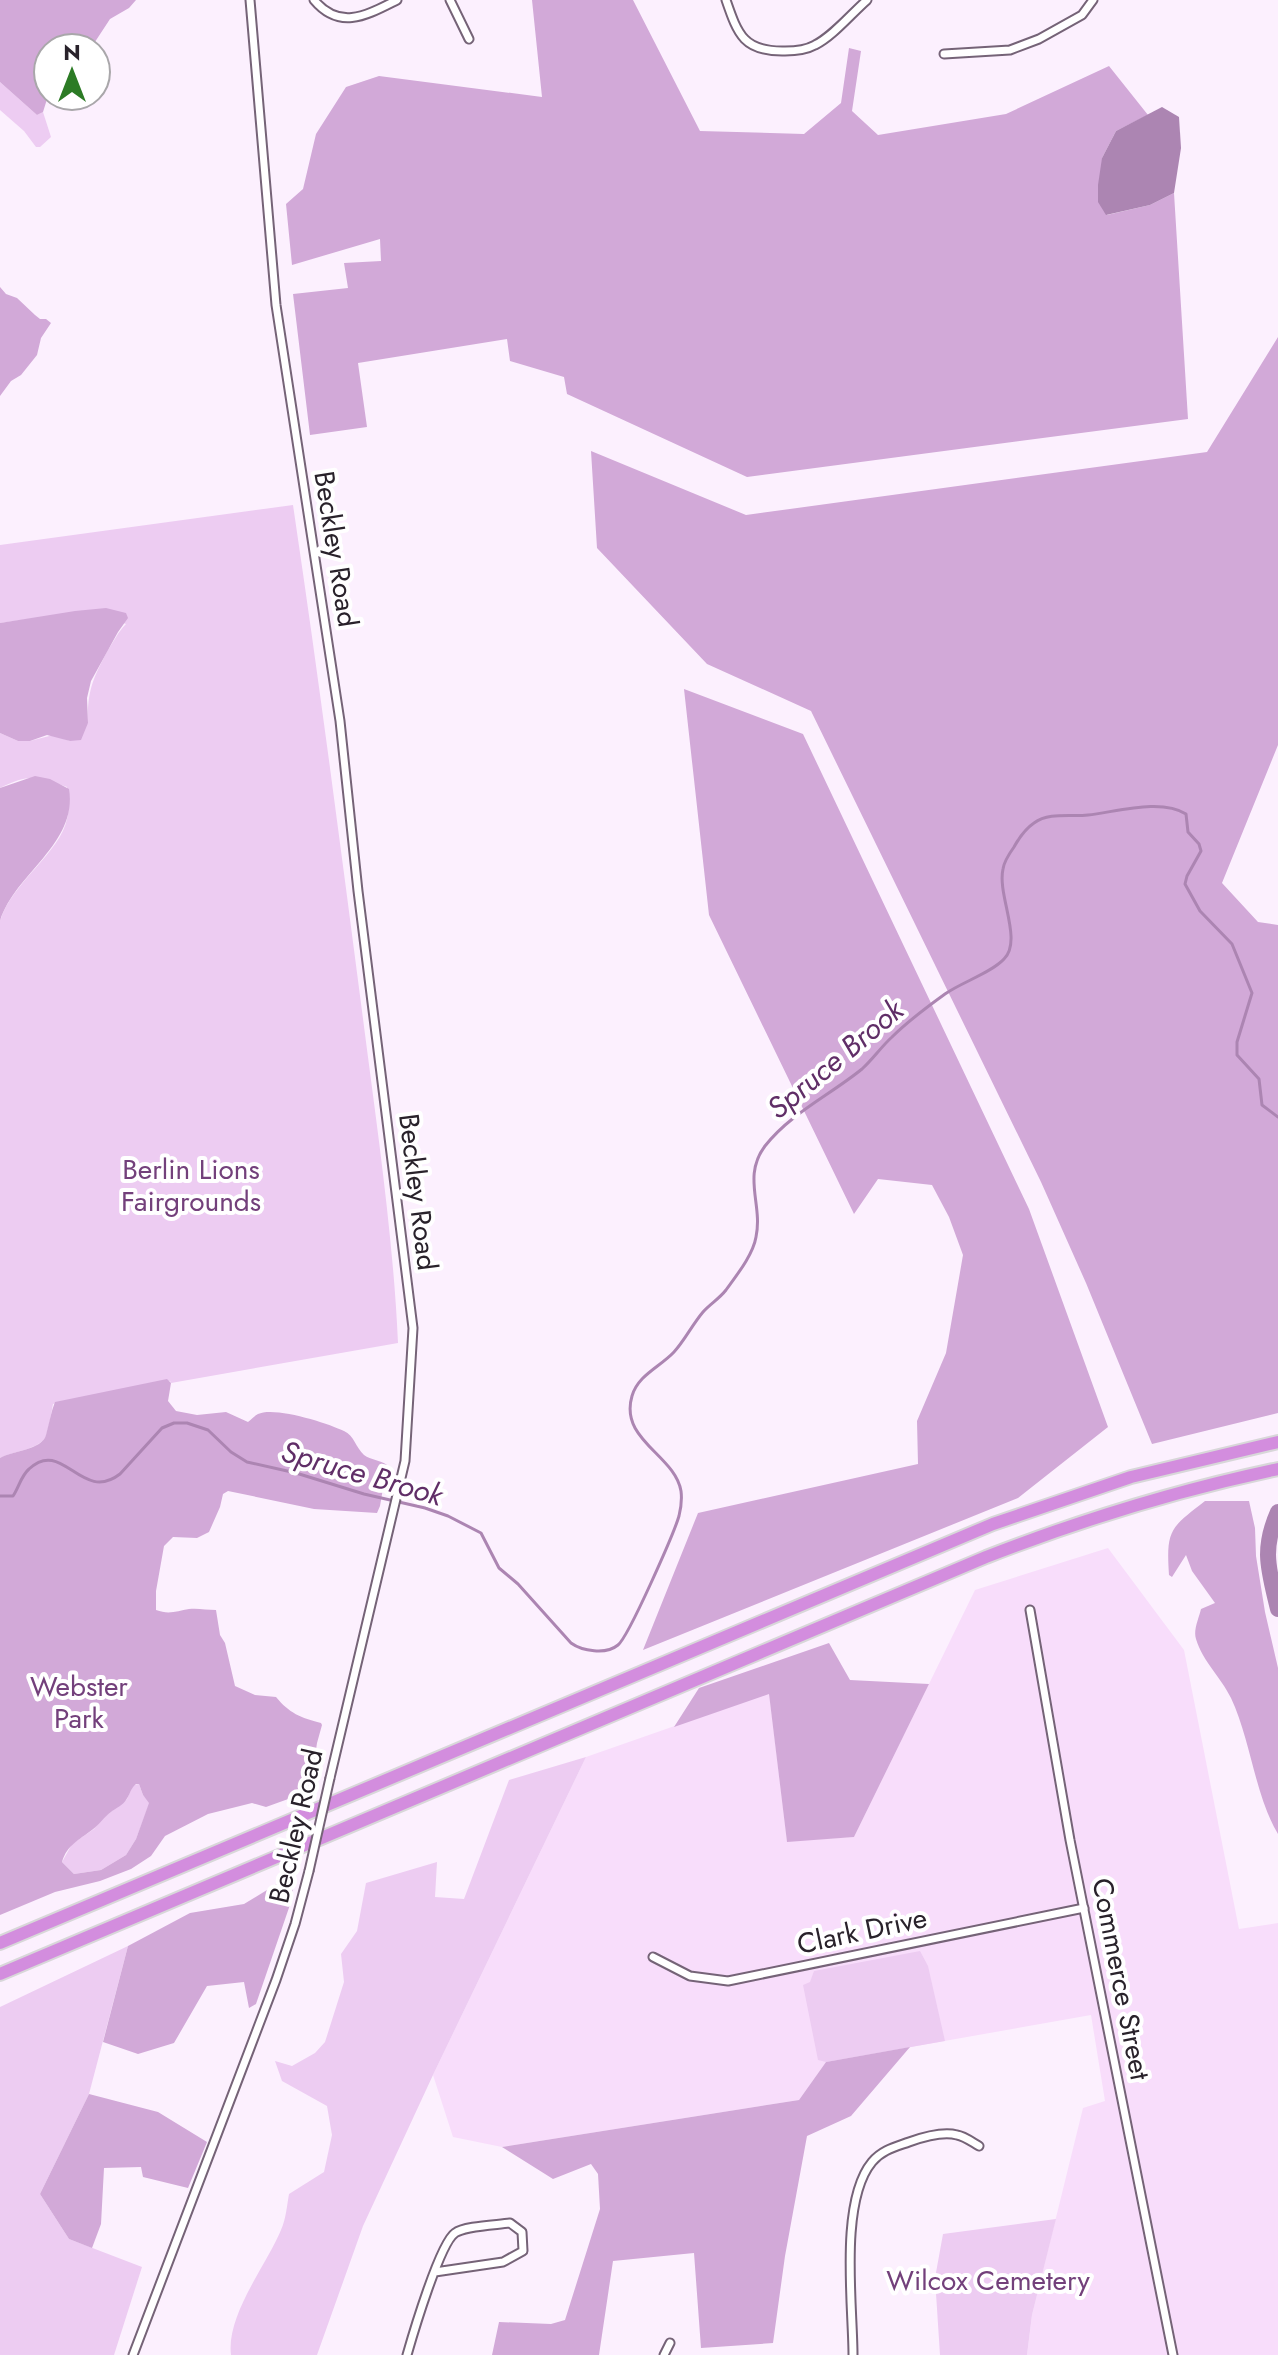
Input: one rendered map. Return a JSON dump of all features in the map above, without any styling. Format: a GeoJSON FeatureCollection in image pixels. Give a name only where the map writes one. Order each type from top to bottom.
{"type":"FeatureCollection","features":[{"type":"Feature","properties":{"kind":"highway"},"geometry":{"type":"LineString","coordinates":[[0,1943],[993,1524],[1131,1477],[1278,1442]]}},
{"type":"Feature","properties":{"kind":"highway"},"geometry":{"type":"LineString","coordinates":[[0,1974],[986,1557],[1062,1528],[1127,1508],[1276,1470]]}},
{"type":"Feature","properties":{"kind":"street","name":"Beckley Road"},"geometry":{"type":"LineString","coordinates":[[133,2355],[295,1924],[405,1461],[413,1328],[358,891],[340,721],[276,305],[250,0]]}},
{"type":"Feature","properties":{"kind":"street"},"geometry":{"type":"LineString","coordinates":[[314,0],[331,16],[347,18],[366,16],[397,0]]}},
{"type":"Feature","properties":{"kind":"street"},"geometry":{"type":"LineString","coordinates":[[450,0],[469,39]]}},
{"type":"Feature","properties":{"kind":"street"},"geometry":{"type":"LineString","coordinates":[[726,0],[742,38],[753,48],[775,52],[814,46],[867,0]]}},
{"type":"Feature","properties":{"kind":"street"},"geometry":{"type":"LineString","coordinates":[[944,54],[1010,50],[1039,39],[1082,15],[1093,0]]}},
{"type":"Feature","properties":{"kind":"street","name":"Commerce Street"},"geometry":{"type":"LineString","coordinates":[[1030,1610],[1057,1770],[1173,2355]]}},
{"type":"Feature","properties":{"kind":"street","name":"Clark Drive"},"geometry":{"type":"LineString","coordinates":[[653,1957],[690,1976],[728,1981],[1084,1908]]}},
{"type":"Feature","properties":{"kind":"street"},"geometry":{"type":"LineString","coordinates":[[853,2355],[849,2279],[851,2233],[862,2178],[872,2161],[886,2150],[938,2134],[957,2135],[979,2146]]}},
{"type":"Feature","properties":{"kind":"street"},"geometry":{"type":"LineString","coordinates":[[407,2355],[425,2296],[446,2241],[456,2231],[510,2223],[522,2232],[523,2251],[503,2262],[435,2272]]}},
{"type":"Feature","properties":{"kind":"street"},"geometry":{"type":"LineString","coordinates":[[664,2355],[670,2343]]}},
{"type":"Feature","properties":{"kind":"shaded area"},"geometry":{"type":"Polygon","coordinates":[[[1162,107],[1179,117],[1181,148],[1174,193],[1150,205],[1106,215],[1098,202],[1098,185],[1102,158],[1116,131],[1162,107]]]}},
{"type":"Feature","properties":{"kind":"shaded area"},"geometry":{"type":"Polygon","coordinates":[[[1108,1548],[1184,1650],[1239,1929],[1278,1923],[1278,2355],[1027,2355],[1032,2315],[1083,2108],[1105,2101],[1091,2015],[826,2062],[799,2100],[502,2147],[453,2137],[433,2075],[586,1757],[769,1693],[787,1841],[854,1837],[975,1590],[1108,1548]]]}},
{"type":"Feature","properties":{"kind":"green space"},"geometry":{"type":"Polygon","coordinates":[[[0,0],[136,0],[110,19],[101,32],[32,32],[32,111],[0,82],[0,0]]]}},
{"type":"Feature","properties":{"kind":"green space"},"geometry":{"type":"Polygon","coordinates":[[[532,0],[633,0],[700,131],[804,134],[841,103],[849,48],[861,51],[852,111],[878,135],[1006,114],[1109,66],[1148,115],[1116,131],[1102,158],[1107,215],[1150,205],[1174,193],[1188,419],[747,477],[567,394],[564,377],[510,361],[507,339],[358,363],[367,427],[310,435],[293,294],[348,288],[344,263],[381,261],[380,239],[292,265],[286,204],[303,189],[316,134],[346,87],[379,76],[542,97],[532,0]]]}},
{"type":"Feature","properties":{"kind":"green space"},"geometry":{"type":"Polygon","coordinates":[[[0,82],[32,112],[37,115],[43,112],[51,137],[36,147],[24,131],[0,110],[0,82]]]}},
{"type":"Feature","properties":{"kind":"green space"},"geometry":{"type":"Polygon","coordinates":[[[0,287],[40,319],[51,323],[41,338],[37,355],[0,396],[0,287]]]}},
{"type":"Feature","properties":{"kind":"green space"},"geometry":{"type":"Polygon","coordinates":[[[1278,337],[1278,745],[1222,883],[1258,922],[1278,925],[1278,1413],[1152,1444],[1041,1182],[811,711],[707,664],[597,548],[591,451],[746,515],[1207,452],[1278,337]]]}},
{"type":"Feature","properties":{"kind":"green space","name":"Berlin Lions Fairgrounds"},"geometry":{"type":"Polygon","coordinates":[[[293,505],[378,1135],[398,1343],[53,1404],[43,1440],[0,1458],[0,921],[15,893],[63,832],[68,807],[67,787],[49,781],[27,778],[0,788],[0,733],[18,741],[53,735],[70,741],[88,723],[90,693],[95,677],[108,650],[126,624],[88,611],[0,623],[0,545],[293,505]]]}},
{"type":"Feature","properties":{"kind":"green space"},"geometry":{"type":"Polygon","coordinates":[[[106,608],[126,613],[128,618],[91,681],[87,698],[88,723],[81,740],[70,741],[47,735],[30,741],[18,741],[0,733],[0,623],[106,608]]]}},
{"type":"Feature","properties":{"kind":"green space"},"geometry":{"type":"Polygon","coordinates":[[[684,689],[803,734],[1029,1209],[1108,1427],[1018,1498],[643,1650],[698,1513],[918,1464],[917,1421],[946,1353],[963,1255],[949,1217],[932,1185],[878,1179],[854,1214],[709,915],[684,689]]]}},
{"type":"Feature","properties":{"kind":"green space"},"geometry":{"type":"Polygon","coordinates":[[[35,776],[50,779],[69,789],[69,808],[55,842],[18,888],[0,921],[0,788],[35,776]]]}},
{"type":"Feature","properties":{"kind":"green space","name":"Webster Park"},"geometry":{"type":"Polygon","coordinates":[[[167,1379],[171,1383],[168,1401],[176,1411],[197,1415],[226,1412],[248,1422],[266,1412],[301,1416],[347,1433],[364,1455],[387,1465],[377,1513],[314,1509],[228,1491],[223,1494],[209,1532],[197,1538],[173,1537],[164,1546],[156,1610],[216,1610],[235,1686],[255,1695],[276,1697],[296,1714],[321,1723],[311,1784],[291,1798],[266,1807],[252,1803],[208,1814],[165,1836],[151,1856],[131,1869],[100,1881],[55,1892],[0,1915],[0,1458],[33,1447],[43,1440],[55,1402],[167,1379]],[[139,1784],[134,1786],[123,1803],[67,1851],[62,1862],[74,1874],[101,1870],[126,1855],[136,1839],[149,1803],[139,1784]]]}},
{"type":"Feature","properties":{"kind":"green space"},"geometry":{"type":"Polygon","coordinates":[[[1205,1501],[1249,1501],[1255,1528],[1265,1612],[1278,1668],[1278,1834],[1264,1803],[1231,1698],[1196,1639],[1201,1609],[1215,1603],[1192,1571],[1186,1555],[1172,1577],[1169,1575],[1168,1548],[1173,1531],[1205,1501]]]}},
{"type":"Feature","properties":{"kind":"green space"},"geometry":{"type":"Polygon","coordinates":[[[829,1643],[850,1680],[929,1684],[854,1837],[787,1842],[769,1694],[674,1727],[699,1688],[829,1643]]]}},
{"type":"Feature","properties":{"kind":"green space"},"geometry":{"type":"Polygon","coordinates":[[[586,1757],[363,2226],[317,2355],[231,2355],[231,2340],[241,2307],[281,2230],[289,2194],[324,2172],[332,2135],[327,2106],[282,2081],[275,2061],[292,2066],[315,2053],[325,2042],[344,1982],[341,1954],[357,1931],[366,1883],[437,1862],[435,1897],[464,1899],[509,1780],[586,1757]]]}},
{"type":"Feature","properties":{"kind":"green space"},"geometry":{"type":"Polygon","coordinates":[[[139,1784],[150,1802],[136,1839],[126,1855],[101,1870],[74,1874],[62,1862],[72,1844],[94,1829],[127,1799],[133,1785],[139,1784]]]}},
{"type":"Feature","properties":{"kind":"green space"},"geometry":{"type":"Polygon","coordinates":[[[293,1874],[293,1896],[256,2004],[249,2008],[244,1982],[207,1986],[174,2043],[138,2054],[103,2042],[128,1946],[190,1913],[244,1904],[293,1874]]]}},
{"type":"Feature","properties":{"kind":"green space"},"geometry":{"type":"Polygon","coordinates":[[[128,1946],[89,2094],[40,2194],[69,2239],[142,2267],[114,2355],[0,2355],[0,2007],[128,1946]]]}},
{"type":"Feature","properties":{"kind":"green space"},"geometry":{"type":"Polygon","coordinates":[[[920,1951],[928,1966],[945,2041],[826,2062],[818,2060],[803,1985],[810,1982],[814,1971],[920,1951]]]}},
{"type":"Feature","properties":{"kind":"green space"},"geometry":{"type":"Polygon","coordinates":[[[910,2047],[851,2116],[807,2136],[773,2343],[701,2348],[694,2253],[613,2261],[599,2355],[492,2355],[499,2322],[551,2324],[565,2320],[600,2209],[598,2174],[591,2164],[553,2179],[502,2147],[799,2100],[826,2062],[910,2047]]]}},
{"type":"Feature","properties":{"kind":"green space"},"geometry":{"type":"Polygon","coordinates":[[[89,2094],[158,2112],[207,2142],[188,2188],[143,2177],[141,2167],[104,2168],[101,2224],[92,2248],[69,2239],[40,2194],[89,2094]]]}},
{"type":"Feature","properties":{"kind":"green space","name":"Wilcox Cemetery"},"geometry":{"type":"Polygon","coordinates":[[[1056,2219],[1032,2315],[1027,2355],[940,2355],[935,2278],[943,2234],[1056,2219]]]}},
{"type":"Feature","properties":{"kind":"waterway","name":"Spruce Brook"},"geometry":{"type":"LineString","coordinates":[[0,1496],[13,1496],[26,1472],[41,1461],[52,1460],[83,1477],[106,1481],[120,1474],[162,1428],[174,1423],[187,1423],[208,1430],[231,1452],[247,1462],[448,1516],[481,1533],[499,1568],[518,1584],[571,1643],[594,1651],[618,1645],[660,1562],[681,1504],[677,1478],[633,1424],[630,1411],[635,1389],[682,1343],[703,1312],[726,1290],[748,1258],[757,1225],[755,1169],[758,1157],[775,1134],[862,1069],[918,1014],[1004,959],[1011,941],[1003,891],[1004,866],[1025,831],[1046,817],[1151,806],[1176,809],[1186,814],[1188,832],[1201,851],[1185,884],[1200,911],[1232,944],[1252,993],[1237,1042],[1237,1055],[1259,1079],[1262,1105],[1278,1117]]}},
{"type":"Feature","properties":{"kind":"waterway"},"geometry":{"type":"LineString","coordinates":[[1278,1512],[1268,1549],[1278,1609]]}}]}
